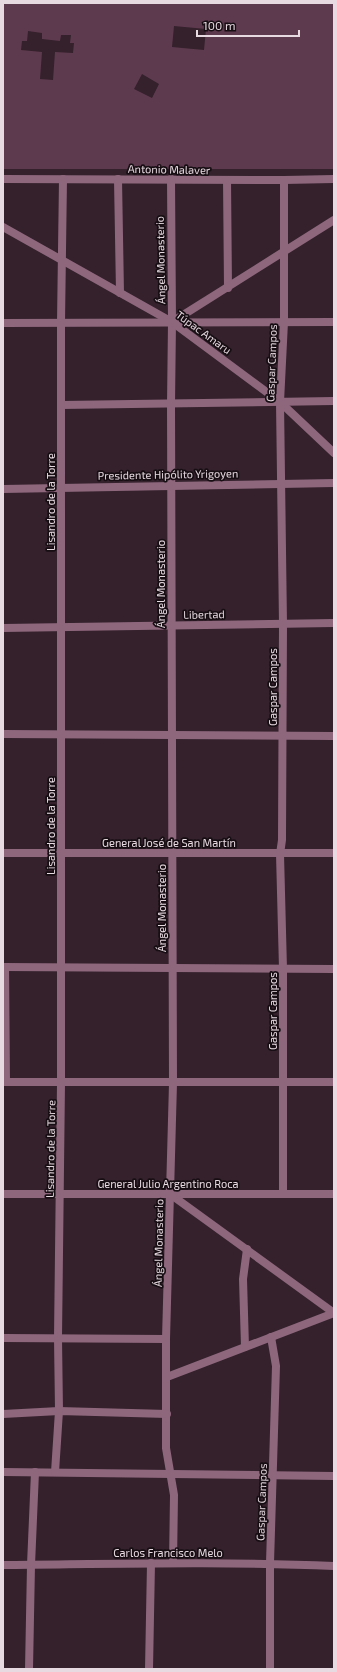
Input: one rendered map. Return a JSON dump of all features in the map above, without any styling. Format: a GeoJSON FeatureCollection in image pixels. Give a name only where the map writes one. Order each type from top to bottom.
{"type":"FeatureCollection","features":[{"type":"Feature","properties":{"kind":"street","name":"Antonio Malaver"},"geometry":{"type":"LineString","coordinates":[[3,179],[334,179]]}},
{"type":"Feature","properties":{"kind":"street","name":"Lisandro de la Torre"},"geometry":{"type":"LineString","coordinates":[[55,1472],[59,1411],[58,1338],[61,1083],[61,322],[63,179]]}},
{"type":"Feature","properties":{"kind":"street"},"geometry":{"type":"LineString","coordinates":[[118,179],[120,293]]}},
{"type":"Feature","properties":{"kind":"street","name":"Ángel Monasterio"},"geometry":{"type":"LineString","coordinates":[[170,179],[172,322],[171,626],[173,1083],[166,1339],[166,1455],[174,1495],[173,1563]]}},
{"type":"Feature","properties":{"kind":"street"},"geometry":{"type":"LineString","coordinates":[[227,180],[228,288]]}},
{"type":"Feature","properties":{"kind":"street","name":"Gaspar Campos"},"geometry":{"type":"LineString","coordinates":[[282,1194],[283,969],[280,854],[282,840],[283,624],[280,402],[284,322],[284,180]]}},
{"type":"Feature","properties":{"kind":"street"},"geometry":{"type":"LineString","coordinates":[[172,322],[334,220]]}},
{"type":"Feature","properties":{"kind":"street","name":"Túpac Amaru"},"geometry":{"type":"LineString","coordinates":[[3,227],[172,322],[280,402],[334,453]]}},
{"type":"Feature","properties":{"kind":"street"},"geometry":{"type":"LineString","coordinates":[[3,323],[334,322]]}},
{"type":"Feature","properties":{"kind":"street"},"geometry":{"type":"LineString","coordinates":[[61,405],[334,401]]}},
{"type":"Feature","properties":{"kind":"street","name":"Presidente Hipólito Yrigoyen"},"geometry":{"type":"LineString","coordinates":[[3,489],[334,483]]}},
{"type":"Feature","properties":{"kind":"street","name":"Libertad"},"geometry":{"type":"LineString","coordinates":[[3,628],[334,623]]}},
{"type":"Feature","properties":{"kind":"street"},"geometry":{"type":"LineString","coordinates":[[3,734],[334,736]]}},
{"type":"Feature","properties":{"kind":"street","name":"General José de San Martín"},"geometry":{"type":"LineString","coordinates":[[3,853],[334,853]]}},
{"type":"Feature","properties":{"kind":"street"},"geometry":{"type":"LineString","coordinates":[[334,969],[4,967],[4,1082],[334,1082]]}},
{"type":"Feature","properties":{"kind":"street","name":"General Julio Argentino Roca"},"geometry":{"type":"LineString","coordinates":[[3,1194],[334,1194]]}},
{"type":"Feature","properties":{"kind":"street"},"geometry":{"type":"LineString","coordinates":[[170,1194],[334,1312]]}},
{"type":"Feature","properties":{"kind":"street"},"geometry":{"type":"LineString","coordinates":[[245,1347],[243,1279],[247,1249]]}},
{"type":"Feature","properties":{"kind":"street"},"geometry":{"type":"LineString","coordinates":[[167,1377],[334,1312]]}},
{"type":"Feature","properties":{"kind":"street","name":"Gaspar Campos"},"geometry":{"type":"LineString","coordinates":[[270,1669],[270,1563],[276,1366],[271,1337]]}},
{"type":"Feature","properties":{"kind":"street"},"geometry":{"type":"LineString","coordinates":[[3,1338],[166,1339]]}},
{"type":"Feature","properties":{"kind":"street"},"geometry":{"type":"LineString","coordinates":[[3,1414],[59,1411],[167,1414]]}},
{"type":"Feature","properties":{"kind":"street"},"geometry":{"type":"LineString","coordinates":[[3,1472],[273,1474],[334,1476]]}},
{"type":"Feature","properties":{"kind":"street"},"geometry":{"type":"LineString","coordinates":[[29,1669],[35,1472]]}},
{"type":"Feature","properties":{"kind":"street"},"geometry":{"type":"LineString","coordinates":[[149,1669],[151,1563]]}},
{"type":"Feature","properties":{"kind":"street","name":"Carlos Francisco Melo"},"geometry":{"type":"LineString","coordinates":[[3,1565],[270,1563],[334,1566]]}},
{"type":"Feature","properties":{"kind":"shaded area"},"geometry":{"type":"Polygon","coordinates":[[[3,3],[334,3],[334,169],[3,169],[3,3]],[[174,26],[172,47],[204,50],[206,29],[174,26]],[[28,31],[27,41],[22,41],[21,50],[42,52],[40,79],[53,80],[55,52],[73,53],[74,43],[70,43],[71,35],[61,35],[60,41],[42,39],[42,33],[28,31]],[[142,74],[134,89],[152,98],[159,84],[142,74]]]}}]}
